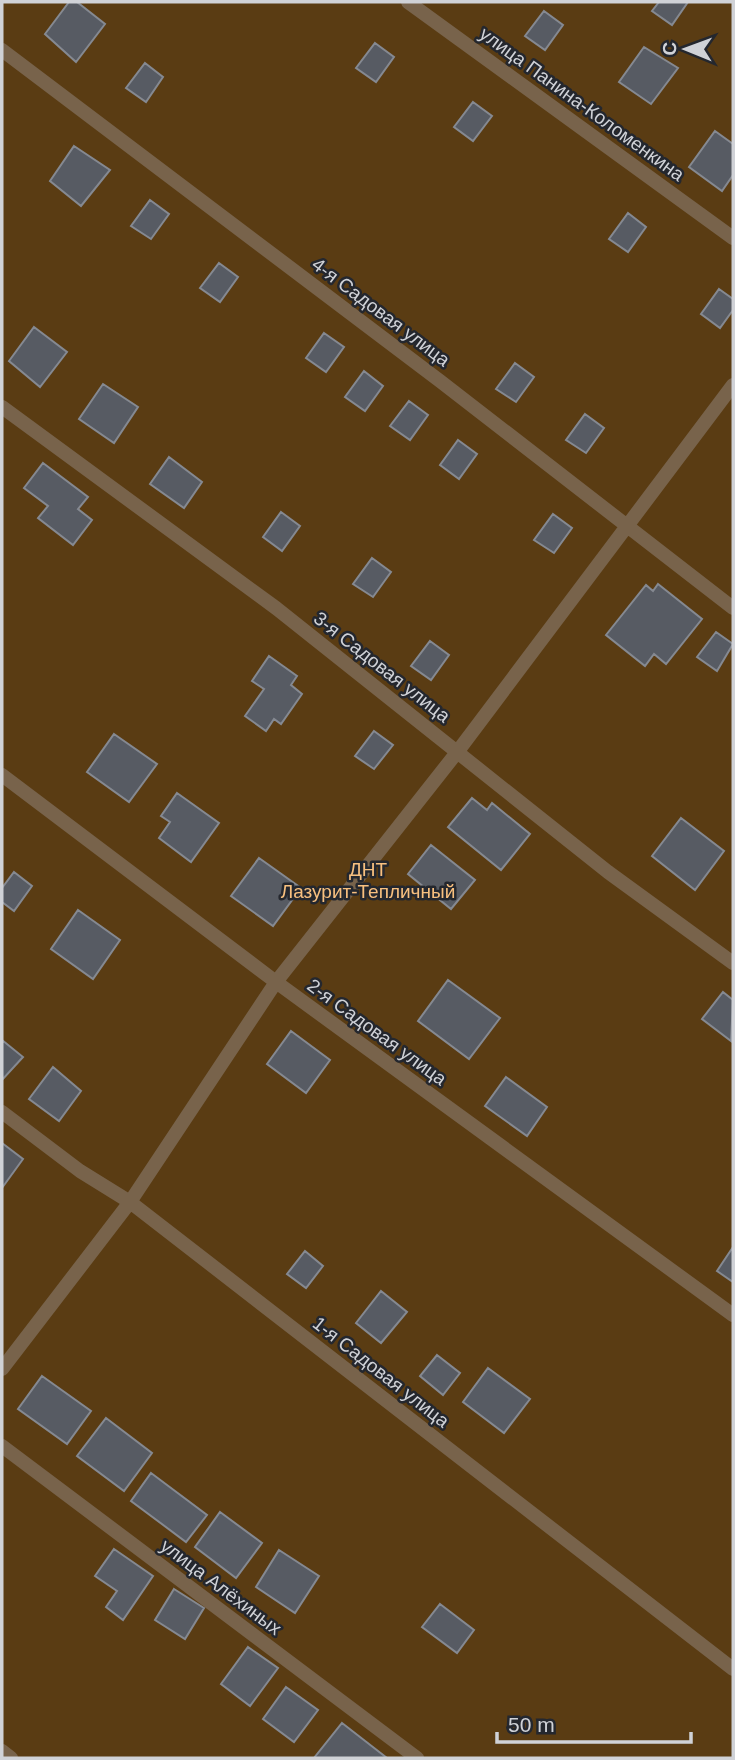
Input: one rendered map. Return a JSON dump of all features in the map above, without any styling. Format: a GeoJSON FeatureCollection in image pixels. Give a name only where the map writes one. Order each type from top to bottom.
{"type":"FeatureCollection","features":[{"type":"Feature","properties":{"kind":"street","name":"улица Панина-Коломенкина"},"geometry":{"type":"LineString","coordinates":[[408,2],[733,238]]}},
{"type":"Feature","properties":{"kind":"street","name":"4-я Садовая улица"},"geometry":{"type":"LineString","coordinates":[[2,50],[733,608]]}},
{"type":"Feature","properties":{"kind":"street"},"geometry":{"type":"LineString","coordinates":[[2,1369],[130,1202],[276,982],[458,751],[733,385]]}},
{"type":"Feature","properties":{"kind":"street","name":"3-я Садовая улица"},"geometry":{"type":"LineString","coordinates":[[2,407],[276,608],[608,872],[733,963]]}},
{"type":"Feature","properties":{"kind":"street","name":"2-я Садовая улица"},"geometry":{"type":"LineString","coordinates":[[2,775],[276,982],[733,1315]]}},
{"type":"Feature","properties":{"kind":"street","name":"1-я Садовая улица"},"geometry":{"type":"LineString","coordinates":[[2,1112],[80,1171],[130,1202],[733,1669]]}},
{"type":"Feature","properties":{"kind":"street","name":"улица Алёхиных"},"geometry":{"type":"LineString","coordinates":[[2,1446],[417,1758]]}},
{"type":"Feature","properties":{"kind":"street"},"geometry":{"type":"LineString","coordinates":[[2,1751],[11,1758]]}},
{"type":"Feature","properties":{"kind":"green space","name":"ДНТ Лазурит-Тепличный"},"geometry":{"type":"Polygon","coordinates":[[[2,2],[733,2],[733,1758],[2,1758],[2,2]]]}},
{"type":"Feature","properties":{"kind":"building"},"geometry":{"type":"Polygon","coordinates":[[[69,2],[77,2],[105,24],[76,62],[45,34],[69,2]]]}},
{"type":"Feature","properties":{"kind":"building"},"geometry":{"type":"Polygon","coordinates":[[[659,2],[688,2],[672,25],[652,11],[659,2]]]}},
{"type":"Feature","properties":{"kind":"building"},"geometry":{"type":"Polygon","coordinates":[[[544,11],[563,25],[545,50],[525,36],[544,11]]]}},
{"type":"Feature","properties":{"kind":"building"},"geometry":{"type":"Polygon","coordinates":[[[375,43],[394,57],[376,82],[356,68],[375,43]]]}},
{"type":"Feature","properties":{"kind":"building"},"geometry":{"type":"Polygon","coordinates":[[[644,47],[678,68],[651,104],[619,82],[644,47]]]}},
{"type":"Feature","properties":{"kind":"building"},"geometry":{"type":"Polygon","coordinates":[[[145,63],[163,77],[146,102],[126,88],[145,63]]]}},
{"type":"Feature","properties":{"kind":"building"},"geometry":{"type":"Polygon","coordinates":[[[473,102],[492,116],[473,141],[454,127],[473,102]]]}},
{"type":"Feature","properties":{"kind":"building"},"geometry":{"type":"Polygon","coordinates":[[[715,131],[733,144],[733,175],[722,191],[689,167],[715,131]]]}},
{"type":"Feature","properties":{"kind":"building"},"geometry":{"type":"Polygon","coordinates":[[[74,146],[110,170],[81,206],[50,181],[74,146]]]}},
{"type":"Feature","properties":{"kind":"building"},"geometry":{"type":"Polygon","coordinates":[[[150,200],[169,214],[151,239],[131,226],[150,200]]]}},
{"type":"Feature","properties":{"kind":"building"},"geometry":{"type":"Polygon","coordinates":[[[628,213],[646,227],[628,252],[609,239],[628,213]]]}},
{"type":"Feature","properties":{"kind":"building"},"geometry":{"type":"Polygon","coordinates":[[[219,263],[238,277],[220,302],[200,288],[219,263]]]}},
{"type":"Feature","properties":{"kind":"building"},"geometry":{"type":"Polygon","coordinates":[[[719,289],[733,299],[733,310],[720,328],[701,314],[719,289]]]}},
{"type":"Feature","properties":{"kind":"building"},"geometry":{"type":"Polygon","coordinates":[[[34,327],[67,352],[40,387],[9,361],[34,327]]]}},
{"type":"Feature","properties":{"kind":"building"},"geometry":{"type":"Polygon","coordinates":[[[324,333],[344,347],[326,372],[306,358],[324,333]]]}},
{"type":"Feature","properties":{"kind":"building"},"geometry":{"type":"Polygon","coordinates":[[[515,363],[534,377],[516,402],[496,389],[515,363]]]}},
{"type":"Feature","properties":{"kind":"building"},"geometry":{"type":"Polygon","coordinates":[[[364,371],[383,386],[365,411],[345,397],[364,371]]]}},
{"type":"Feature","properties":{"kind":"building"},"geometry":{"type":"Polygon","coordinates":[[[103,384],[138,407],[114,443],[79,419],[103,384]]]}},
{"type":"Feature","properties":{"kind":"building"},"geometry":{"type":"Polygon","coordinates":[[[409,401],[428,415],[410,440],[390,426],[409,401]]]}},
{"type":"Feature","properties":{"kind":"building"},"geometry":{"type":"Polygon","coordinates":[[[585,414],[604,428],[586,453],[566,440],[585,414]]]}},
{"type":"Feature","properties":{"kind":"building"},"geometry":{"type":"Polygon","coordinates":[[[458,440],[477,454],[459,479],[440,465],[458,440]]]}},
{"type":"Feature","properties":{"kind":"building"},"geometry":{"type":"Polygon","coordinates":[[[169,457],[202,482],[184,508],[150,484],[169,457]]]}},
{"type":"Feature","properties":{"kind":"building"},"geometry":{"type":"Polygon","coordinates":[[[43,463],[88,497],[78,509],[92,520],[73,545],[38,518],[48,506],[24,488],[43,463]]]}},
{"type":"Feature","properties":{"kind":"building"},"geometry":{"type":"Polygon","coordinates":[[[281,512],[300,526],[282,551],[263,537],[281,512]]]}},
{"type":"Feature","properties":{"kind":"building"},"geometry":{"type":"Polygon","coordinates":[[[553,514],[572,528],[554,553],[534,540],[553,514]]]}},
{"type":"Feature","properties":{"kind":"building"},"geometry":{"type":"Polygon","coordinates":[[[372,558],[391,572],[373,597],[353,584],[372,558]]]}},
{"type":"Feature","properties":{"kind":"building"},"geometry":{"type":"Polygon","coordinates":[[[658,584],[702,619],[666,664],[654,654],[645,666],[606,635],[646,585],[653,591],[658,584]]]}},
{"type":"Feature","properties":{"kind":"building"},"geometry":{"type":"Polygon","coordinates":[[[716,632],[733,644],[717,671],[697,657],[716,632]]]}},
{"type":"Feature","properties":{"kind":"building"},"geometry":{"type":"Polygon","coordinates":[[[430,641],[449,655],[431,680],[411,666],[430,641]]]}},
{"type":"Feature","properties":{"kind":"building"},"geometry":{"type":"Polygon","coordinates":[[[269,656],[297,676],[291,685],[302,694],[281,724],[274,719],[266,731],[245,716],[264,689],[252,681],[269,656]]]}},
{"type":"Feature","properties":{"kind":"building"},"geometry":{"type":"Polygon","coordinates":[[[374,731],[393,745],[374,769],[355,756],[374,731]]]}},
{"type":"Feature","properties":{"kind":"building"},"geometry":{"type":"Polygon","coordinates":[[[114,734],[157,764],[129,802],[87,772],[114,734]]]}},
{"type":"Feature","properties":{"kind":"building"},"geometry":{"type":"Polygon","coordinates":[[[177,793],[219,823],[191,862],[159,838],[170,822],[161,816],[177,793]]]}},
{"type":"Feature","properties":{"kind":"building"},"geometry":{"type":"Polygon","coordinates":[[[472,798],[487,810],[492,803],[530,834],[501,870],[448,827],[472,798]]]}},
{"type":"Feature","properties":{"kind":"building"},"geometry":{"type":"Polygon","coordinates":[[[681,818],[724,851],[695,890],[652,856],[681,818]]]}},
{"type":"Feature","properties":{"kind":"building"},"geometry":{"type":"Polygon","coordinates":[[[431,845],[475,880],[451,909],[408,874],[431,845]]]}},
{"type":"Feature","properties":{"kind":"building"},"geometry":{"type":"Polygon","coordinates":[[[259,858],[301,888],[273,926],[231,896],[259,858]]]}},
{"type":"Feature","properties":{"kind":"building"},"geometry":{"type":"Polygon","coordinates":[[[14,872],[32,886],[14,911],[2,902],[2,888],[14,872]]]}},
{"type":"Feature","properties":{"kind":"building"},"geometry":{"type":"Polygon","coordinates":[[[78,910],[120,940],[93,979],[51,949],[78,910]]]}},
{"type":"Feature","properties":{"kind":"building"},"geometry":{"type":"Polygon","coordinates":[[[448,980],[500,1018],[469,1059],[418,1021],[448,980]]]}},
{"type":"Feature","properties":{"kind":"building"},"geometry":{"type":"Polygon","coordinates":[[[723,992],[733,1000],[731,1041],[702,1019],[723,992]]]}},
{"type":"Feature","properties":{"kind":"building"},"geometry":{"type":"Polygon","coordinates":[[[291,1031],[330,1060],[306,1093],[267,1064],[291,1031]]]}},
{"type":"Feature","properties":{"kind":"building"},"geometry":{"type":"Polygon","coordinates":[[[2,1040],[23,1057],[2,1080],[2,1040]]]}},
{"type":"Feature","properties":{"kind":"building"},"geometry":{"type":"Polygon","coordinates":[[[53,1067],[81,1091],[59,1121],[29,1099],[53,1067]]]}},
{"type":"Feature","properties":{"kind":"building"},"geometry":{"type":"Polygon","coordinates":[[[506,1077],[547,1107],[527,1136],[485,1106],[506,1077]]]}},
{"type":"Feature","properties":{"kind":"building"},"geometry":{"type":"Polygon","coordinates":[[[2,1143],[23,1159],[2,1188],[2,1143]]]}},
{"type":"Feature","properties":{"kind":"building"},"geometry":{"type":"Polygon","coordinates":[[[733,1247],[733,1282],[717,1271],[733,1247]]]}},
{"type":"Feature","properties":{"kind":"building"},"geometry":{"type":"Polygon","coordinates":[[[305,1251],[323,1266],[306,1288],[287,1274],[305,1251]]]}},
{"type":"Feature","properties":{"kind":"building"},"geometry":{"type":"Polygon","coordinates":[[[381,1291],[407,1312],[381,1343],[356,1323],[381,1291]]]}},
{"type":"Feature","properties":{"kind":"building"},"geometry":{"type":"Polygon","coordinates":[[[437,1355],[460,1373],[443,1395],[420,1376],[437,1355]]]}},
{"type":"Feature","properties":{"kind":"building"},"geometry":{"type":"Polygon","coordinates":[[[488,1368],[530,1399],[504,1433],[463,1402],[488,1368]]]}},
{"type":"Feature","properties":{"kind":"building"},"geometry":{"type":"Polygon","coordinates":[[[42,1376],[91,1411],[67,1444],[18,1409],[42,1376]]]}},
{"type":"Feature","properties":{"kind":"building"},"geometry":{"type":"Polygon","coordinates":[[[106,1418],[152,1453],[124,1491],[77,1456],[106,1418]]]}},
{"type":"Feature","properties":{"kind":"building"},"geometry":{"type":"Polygon","coordinates":[[[151,1473],[207,1515],[186,1542],[131,1501],[151,1473]]]}},
{"type":"Feature","properties":{"kind":"building"},"geometry":{"type":"Polygon","coordinates":[[[220,1512],[262,1543],[236,1578],[195,1547],[220,1512]]]}},
{"type":"Feature","properties":{"kind":"building"},"geometry":{"type":"Polygon","coordinates":[[[114,1549],[153,1576],[123,1620],[106,1607],[117,1591],[95,1576],[114,1549]]]}},
{"type":"Feature","properties":{"kind":"building"},"geometry":{"type":"Polygon","coordinates":[[[279,1550],[319,1576],[295,1613],[256,1587],[279,1550]]]}},
{"type":"Feature","properties":{"kind":"building"},"geometry":{"type":"Polygon","coordinates":[[[174,1589],[204,1608],[185,1639],[155,1620],[174,1589]]]}},
{"type":"Feature","properties":{"kind":"building"},"geometry":{"type":"Polygon","coordinates":[[[440,1604],[474,1630],[457,1653],[422,1627],[440,1604]]]}},
{"type":"Feature","properties":{"kind":"building"},"geometry":{"type":"Polygon","coordinates":[[[248,1647],[278,1668],[250,1706],[221,1684],[248,1647]]]}},
{"type":"Feature","properties":{"kind":"building"},"geometry":{"type":"Polygon","coordinates":[[[286,1687],[318,1710],[294,1742],[263,1719],[286,1687]]]}},
{"type":"Feature","properties":{"kind":"building"},"geometry":{"type":"Polygon","coordinates":[[[342,1723],[387,1758],[314,1758],[342,1723]]]}}]}
